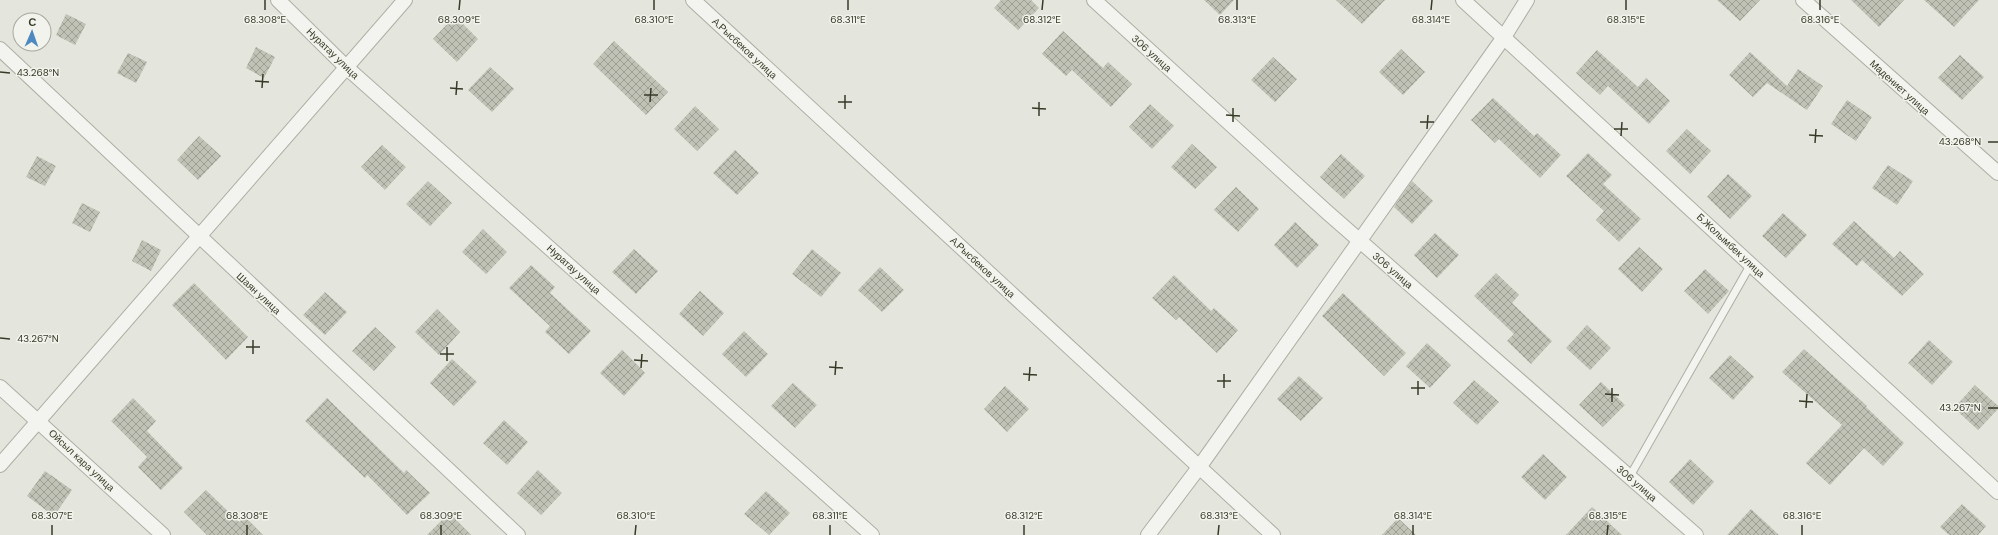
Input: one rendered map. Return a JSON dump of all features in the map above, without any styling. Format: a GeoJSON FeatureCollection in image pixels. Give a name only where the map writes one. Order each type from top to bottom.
{"type":"FeatureCollection","features":[{"type":"Feature","properties":{"kind":"street","name":"Нуратау улица"},"geometry":{"type":"LineString","coordinates":[[278,0],[346,67],[872,535]]}},
{"type":"Feature","properties":{"kind":"street"},"geometry":{"type":"LineString","coordinates":[[0,465],[405,0]]}},
{"type":"Feature","properties":{"kind":"street","name":"А.Рысбеков улица"},"geometry":{"type":"LineString","coordinates":[[693,0],[1200,466],[1273,535]]}},
{"type":"Feature","properties":{"kind":"street","name":"306 улица"},"geometry":{"type":"LineString","coordinates":[[1094,0],[1359,240],[1696,535]]}},
{"type":"Feature","properties":{"kind":"street","name":"Б.Жолымбек улица"},"geometry":{"type":"LineString","coordinates":[[1463,0],[1998,492]]}},
{"type":"Feature","properties":{"kind":"street"},"geometry":{"type":"LineString","coordinates":[[1148,535],[1200,466],[1504,37],[1527,0]]}},
{"type":"Feature","properties":{"kind":"street","name":"Мадениет улица"},"geometry":{"type":"LineString","coordinates":[[1803,0],[1998,173]]}},
{"type":"Feature","properties":{"kind":"street","name":"Шаян улица"},"geometry":{"type":"LineString","coordinates":[[0,49],[518,535]]}},
{"type":"Feature","properties":{"kind":"street","name":"Ойсыл кара улица"},"geometry":{"type":"LineString","coordinates":[[0,387],[163,535]]}},
{"type":"Feature","properties":{"kind":"lane"},"geometry":{"type":"LineString","coordinates":[[1630,476],[1751,264]]}},
{"type":"Feature","properties":{"kind":"building"},"geometry":{"type":"Polygon","coordinates":[[[1001,0],[1031,0],[1039,8],[1018,30],[994,8],[1001,0]]]}},
{"type":"Feature","properties":{"kind":"building"},"geometry":{"type":"Polygon","coordinates":[[[1204,0],[1234,0],[1220,15],[1204,0]]]}},
{"type":"Feature","properties":{"kind":"building"},"geometry":{"type":"Polygon","coordinates":[[[1336,0],[1385,0],[1362,24],[1336,0]]]}},
{"type":"Feature","properties":{"kind":"building"},"geometry":{"type":"Polygon","coordinates":[[[1717,0],[1760,0],[1740,21],[1717,0]]]}},
{"type":"Feature","properties":{"kind":"building"},"geometry":{"type":"Polygon","coordinates":[[[1851,0],[1904,0],[1879,27],[1851,0]]]}},
{"type":"Feature","properties":{"kind":"building"},"geometry":{"type":"Polygon","coordinates":[[[1924,0],[1979,0],[1954,27],[1924,0]]]}},
{"type":"Feature","properties":{"kind":"building"},"geometry":{"type":"Polygon","coordinates":[[[66,14],[86,24],[75,45],[56,35],[66,14]]]}},
{"type":"Feature","properties":{"kind":"building"},"geometry":{"type":"Polygon","coordinates":[[[455,16],[478,39],[457,62],[433,39],[455,16]]]}},
{"type":"Feature","properties":{"kind":"building"},"geometry":{"type":"Polygon","coordinates":[[[1063,31],[1103,68],[1108,62],[1132,84],[1111,107],[1072,70],[1066,76],[1042,54],[1063,31]]]}},
{"type":"Feature","properties":{"kind":"building"},"geometry":{"type":"Polygon","coordinates":[[[614,41],[668,92],[646,115],[593,64],[614,41]]]}},
{"type":"Feature","properties":{"kind":"building"},"geometry":{"type":"Polygon","coordinates":[[[256,47],[275,57],[264,78],[246,68],[256,47]]]}},
{"type":"Feature","properties":{"kind":"building"},"geometry":{"type":"Polygon","coordinates":[[[1401,49],[1425,72],[1403,95],[1379,72],[1401,49]]]}},
{"type":"Feature","properties":{"kind":"building"},"geometry":{"type":"Polygon","coordinates":[[[1597,50],[1638,87],[1646,78],[1670,101],[1649,124],[1608,86],[1600,95],[1576,73],[1597,50]]]}},
{"type":"Feature","properties":{"kind":"building"},"geometry":{"type":"Polygon","coordinates":[[[1750,52],[1787,86],[1798,69],[1823,86],[1807,110],[1767,83],[1753,97],[1729,75],[1750,52]]]}},
{"type":"Feature","properties":{"kind":"building"},"geometry":{"type":"Polygon","coordinates":[[[128,53],[147,62],[136,83],[117,73],[128,53]]]}},
{"type":"Feature","properties":{"kind":"building"},"geometry":{"type":"Polygon","coordinates":[[[1960,55],[1984,77],[1962,100],[1938,78],[1960,55]]]}},
{"type":"Feature","properties":{"kind":"building"},"geometry":{"type":"Polygon","coordinates":[[[1273,57],[1297,79],[1275,102],[1251,80],[1273,57]]]}},
{"type":"Feature","properties":{"kind":"building"},"geometry":{"type":"Polygon","coordinates":[[[490,67],[514,89],[492,112],[468,90],[490,67]]]}},
{"type":"Feature","properties":{"kind":"building"},"geometry":{"type":"Polygon","coordinates":[[[1493,98],[1534,136],[1537,133],[1561,155],[1540,178],[1499,139],[1495,143],[1471,120],[1493,98]]]}},
{"type":"Feature","properties":{"kind":"building"},"geometry":{"type":"Polygon","coordinates":[[[1847,100],[1872,117],[1856,141],[1831,124],[1847,100]]]}},
{"type":"Feature","properties":{"kind":"building"},"geometry":{"type":"Polygon","coordinates":[[[1150,104],[1174,126],[1152,149],[1129,127],[1150,104]]]}},
{"type":"Feature","properties":{"kind":"building"},"geometry":{"type":"Polygon","coordinates":[[[695,106],[719,129],[697,151],[674,129],[695,106]]]}},
{"type":"Feature","properties":{"kind":"building"},"geometry":{"type":"Polygon","coordinates":[[[1687,129],[1711,151],[1690,174],[1666,151],[1687,129]]]}},
{"type":"Feature","properties":{"kind":"building"},"geometry":{"type":"Polygon","coordinates":[[[199,136],[221,156],[198,180],[177,160],[199,136]]]}},
{"type":"Feature","properties":{"kind":"building"},"geometry":{"type":"Polygon","coordinates":[[[1192,144],[1217,167],[1195,189],[1171,167],[1192,144]]]}},
{"type":"Feature","properties":{"kind":"building"},"geometry":{"type":"Polygon","coordinates":[[[382,145],[406,167],[385,190],[361,167],[382,145]]]}},
{"type":"Feature","properties":{"kind":"building"},"geometry":{"type":"Polygon","coordinates":[[[735,150],[759,173],[737,195],[713,173],[735,150]]]}},
{"type":"Feature","properties":{"kind":"building"},"geometry":{"type":"Polygon","coordinates":[[[1588,153],[1612,175],[1603,184],[1641,219],[1619,242],[1596,220],[1604,211],[1566,176],[1588,153]]]}},
{"type":"Feature","properties":{"kind":"building"},"geometry":{"type":"Polygon","coordinates":[[[1341,154],[1365,176],[1344,199],[1320,177],[1341,154]]]}},
{"type":"Feature","properties":{"kind":"building"},"geometry":{"type":"Polygon","coordinates":[[[37,156],[56,166],[45,186],[26,177],[37,156]]]}},
{"type":"Feature","properties":{"kind":"building"},"geometry":{"type":"Polygon","coordinates":[[[1888,165],[1913,181],[1897,205],[1872,188],[1888,165]]]}},
{"type":"Feature","properties":{"kind":"building"},"geometry":{"type":"Polygon","coordinates":[[[1728,174],[1752,196],[1730,219],[1707,197],[1728,174]]]}},
{"type":"Feature","properties":{"kind":"building"},"geometry":{"type":"Polygon","coordinates":[[[428,181],[452,203],[430,226],[406,204],[428,181]]]}},
{"type":"Feature","properties":{"kind":"building"},"geometry":{"type":"Polygon","coordinates":[[[1412,181],[1433,201],[1412,224],[1394,207],[1412,181]]]}},
{"type":"Feature","properties":{"kind":"building"},"geometry":{"type":"Polygon","coordinates":[[[1236,187],[1259,209],[1238,232],[1214,210],[1236,187]]]}},
{"type":"Feature","properties":{"kind":"building"},"geometry":{"type":"Polygon","coordinates":[[[82,203],[100,212],[90,232],[72,223],[82,203]]]}},
{"type":"Feature","properties":{"kind":"building"},"geometry":{"type":"Polygon","coordinates":[[[1783,213],[1807,235],[1786,258],[1762,236],[1783,213]]]}},
{"type":"Feature","properties":{"kind":"building"},"geometry":{"type":"Polygon","coordinates":[[[1854,221],[1894,258],[1900,251],[1924,274],[1902,296],[1862,260],[1857,266],[1832,244],[1854,221]]]}},
{"type":"Feature","properties":{"kind":"building"},"geometry":{"type":"Polygon","coordinates":[[[1295,222],[1319,245],[1297,268],[1274,245],[1295,222]]]}},
{"type":"Feature","properties":{"kind":"building"},"geometry":{"type":"Polygon","coordinates":[[[483,229],[507,252],[486,274],[462,252],[483,229]]]}},
{"type":"Feature","properties":{"kind":"building"},"geometry":{"type":"Polygon","coordinates":[[[1435,233],[1459,255],[1437,278],[1414,255],[1435,233]]]}},
{"type":"Feature","properties":{"kind":"building"},"geometry":{"type":"Polygon","coordinates":[[[142,240],[161,250],[151,271],[132,261],[142,240]]]}},
{"type":"Feature","properties":{"kind":"building"},"geometry":{"type":"Polygon","coordinates":[[[1639,247],[1663,269],[1642,292],[1618,269],[1639,247]]]}},
{"type":"Feature","properties":{"kind":"building"},"geometry":{"type":"Polygon","coordinates":[[[634,249],[658,271],[636,294],[612,272],[634,249]]]}},
{"type":"Feature","properties":{"kind":"building"},"geometry":{"type":"Polygon","coordinates":[[[812,249],[841,273],[821,297],[792,274],[812,249]]]}},
{"type":"Feature","properties":{"kind":"building"},"geometry":{"type":"Polygon","coordinates":[[[531,265],[555,287],[550,293],[591,331],[569,354],[545,332],[550,326],[509,288],[531,265]]]}},
{"type":"Feature","properties":{"kind":"building"},"geometry":{"type":"Polygon","coordinates":[[[880,267],[904,290],[882,312],[858,290],[880,267]]]}},
{"type":"Feature","properties":{"kind":"building"},"geometry":{"type":"Polygon","coordinates":[[[1705,269],[1729,291],[1708,314],[1684,291],[1705,269]]]}},
{"type":"Feature","properties":{"kind":"building"},"geometry":{"type":"Polygon","coordinates":[[[1496,273],[1519,295],[1512,303],[1552,341],[1531,364],[1507,341],[1514,334],[1474,296],[1496,273]]]}},
{"type":"Feature","properties":{"kind":"building"},"geometry":{"type":"Polygon","coordinates":[[[1174,275],[1211,311],[1214,308],[1238,330],[1217,353],[1179,317],[1176,320],[1152,298],[1174,275]]]}},
{"type":"Feature","properties":{"kind":"building"},"geometry":{"type":"Polygon","coordinates":[[[194,283],[248,337],[226,360],[172,305],[194,283]]]}},
{"type":"Feature","properties":{"kind":"building"},"geometry":{"type":"Polygon","coordinates":[[[700,291],[724,313],[703,336],[679,314],[700,291]]]}},
{"type":"Feature","properties":{"kind":"building"},"geometry":{"type":"Polygon","coordinates":[[[325,292],[347,312],[325,335],[303,315],[325,292]]]}},
{"type":"Feature","properties":{"kind":"building"},"geometry":{"type":"Polygon","coordinates":[[[1343,293],[1406,353],[1384,376],[1322,316],[1343,293]]]}},
{"type":"Feature","properties":{"kind":"building"},"geometry":{"type":"Polygon","coordinates":[[[437,309],[460,332],[439,355],[415,332],[437,309]]]}},
{"type":"Feature","properties":{"kind":"building"},"geometry":{"type":"Polygon","coordinates":[[[1587,325],[1611,348],[1590,370],[1566,348],[1587,325]]]}},
{"type":"Feature","properties":{"kind":"building"},"geometry":{"type":"Polygon","coordinates":[[[375,327],[396,347],[374,371],[352,351],[375,327]]]}},
{"type":"Feature","properties":{"kind":"building"},"geometry":{"type":"Polygon","coordinates":[[[744,331],[768,354],[746,377],[722,354],[744,331]]]}},
{"type":"Feature","properties":{"kind":"building"},"geometry":{"type":"Polygon","coordinates":[[[1929,340],[1953,362],[1932,385],[1908,363],[1929,340]]]}},
{"type":"Feature","properties":{"kind":"building"},"geometry":{"type":"Polygon","coordinates":[[[1427,343],[1451,365],[1430,388],[1406,366],[1427,343]]]}},
{"type":"Feature","properties":{"kind":"building"},"geometry":{"type":"Polygon","coordinates":[[[1804,349],[1867,406],[1866,407],[1904,443],[1883,466],[1864,448],[1830,485],[1806,463],[1842,425],[1782,372],[1804,349]]]}},
{"type":"Feature","properties":{"kind":"building"},"geometry":{"type":"Polygon","coordinates":[[[622,350],[645,373],[624,396],[600,373],[622,350]]]}},
{"type":"Feature","properties":{"kind":"building"},"geometry":{"type":"Polygon","coordinates":[[[1730,355],[1754,377],[1733,400],[1709,378],[1730,355]]]}},
{"type":"Feature","properties":{"kind":"building"},"geometry":{"type":"Polygon","coordinates":[[[452,359],[477,382],[454,406],[430,383],[452,359]]]}},
{"type":"Feature","properties":{"kind":"building"},"geometry":{"type":"Polygon","coordinates":[[[1299,376],[1323,398],[1301,421],[1277,399],[1299,376]]]}},
{"type":"Feature","properties":{"kind":"building"},"geometry":{"type":"Polygon","coordinates":[[[1474,380],[1499,402],[1477,425],[1453,403],[1474,380]]]}},
{"type":"Feature","properties":{"kind":"building"},"geometry":{"type":"Polygon","coordinates":[[[1601,382],[1625,405],[1603,427],[1579,405],[1601,382]]]}},
{"type":"Feature","properties":{"kind":"building"},"geometry":{"type":"Polygon","coordinates":[[[793,383],[817,405],[795,428],[771,406],[793,383]]]}},
{"type":"Feature","properties":{"kind":"building"},"geometry":{"type":"Polygon","coordinates":[[[1975,385],[1998,406],[1998,409],[1978,430],[1954,408],[1975,385]]]}},
{"type":"Feature","properties":{"kind":"building"},"geometry":{"type":"Polygon","coordinates":[[[1005,386],[1029,409],[1007,432],[984,409],[1005,386]]]}},
{"type":"Feature","properties":{"kind":"building"},"geometry":{"type":"Polygon","coordinates":[[[133,398],[156,421],[147,431],[183,468],[161,490],[138,467],[147,457],[111,421],[133,398]]]}},
{"type":"Feature","properties":{"kind":"building"},"geometry":{"type":"Polygon","coordinates":[[[327,398],[404,473],[406,470],[430,493],[407,515],[367,475],[365,478],[305,421],[327,398]]]}},
{"type":"Feature","properties":{"kind":"building"},"geometry":{"type":"Polygon","coordinates":[[[504,420],[528,442],[507,465],[483,443],[504,420]]]}},
{"type":"Feature","properties":{"kind":"building"},"geometry":{"type":"Polygon","coordinates":[[[1543,454],[1567,477],[1545,500],[1521,477],[1543,454]]]}},
{"type":"Feature","properties":{"kind":"building"},"geometry":{"type":"Polygon","coordinates":[[[1690,459],[1714,482],[1693,505],[1669,482],[1690,459]]]}},
{"type":"Feature","properties":{"kind":"building"},"geometry":{"type":"Polygon","coordinates":[[[538,470],[562,493],[541,515],[517,493],[538,470]]]}},
{"type":"Feature","properties":{"kind":"building"},"geometry":{"type":"Polygon","coordinates":[[[45,471],[72,490],[54,516],[27,496],[45,471]]]}},
{"type":"Feature","properties":{"kind":"building"},"geometry":{"type":"Polygon","coordinates":[[[206,490],[239,522],[245,517],[263,535],[207,535],[184,512],[206,490]]]}},
{"type":"Feature","properties":{"kind":"building"},"geometry":{"type":"Polygon","coordinates":[[[766,491],[790,513],[769,535],[744,514],[766,491]]]}},
{"type":"Feature","properties":{"kind":"building"},"geometry":{"type":"Polygon","coordinates":[[[1962,504],[1986,526],[1978,535],[1949,535],[1940,527],[1962,504]]]}},
{"type":"Feature","properties":{"kind":"building"},"geometry":{"type":"Polygon","coordinates":[[[1592,507],[1622,535],[1566,535],[1592,507]]]}},
{"type":"Feature","properties":{"kind":"building"},"geometry":{"type":"Polygon","coordinates":[[[1751,509],[1779,535],[1727,535],[1751,509]]]}},
{"type":"Feature","properties":{"kind":"building"},"geometry":{"type":"Polygon","coordinates":[[[449,513],[471,535],[427,535],[449,513]]]}},
{"type":"Feature","properties":{"kind":"building"},"geometry":{"type":"Polygon","coordinates":[[[1398,518],[1416,535],[1382,535],[1398,518]]]}}]}
